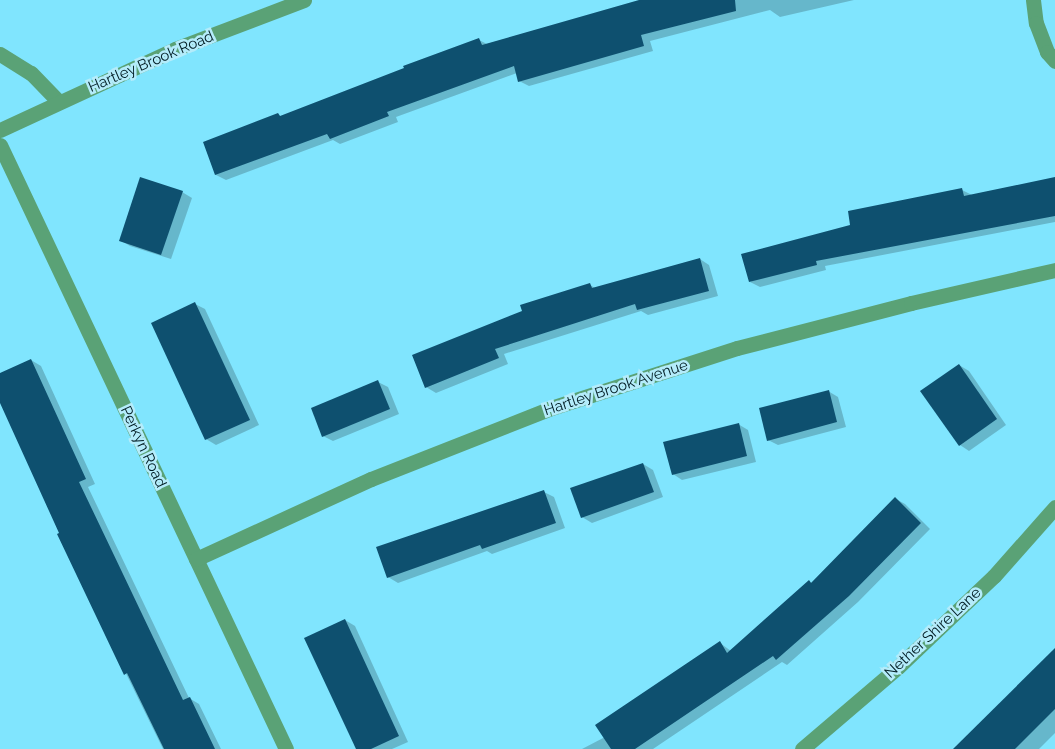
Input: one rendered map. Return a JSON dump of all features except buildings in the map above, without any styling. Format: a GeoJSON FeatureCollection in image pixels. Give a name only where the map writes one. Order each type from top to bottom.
{"type":"FeatureCollection","features":[{"type":"Feature","properties":{"kind":"street","name":"Hartley Brook Road"},"geometry":{"type":"LineString","coordinates":[[0,130],[175,49],[304,0]]}},
{"type":"Feature","properties":{"kind":"street"},"geometry":{"type":"LineString","coordinates":[[1033,0],[1036,23],[1047,52],[1055,61]]}},
{"type":"Feature","properties":{"kind":"street"},"geometry":{"type":"LineString","coordinates":[[0,54],[31,73],[59,102]]}},
{"type":"Feature","properties":{"kind":"street","name":"Perkyn Road"},"geometry":{"type":"LineString","coordinates":[[0,145],[286,749]]}},
{"type":"Feature","properties":{"kind":"street","name":"Hartley Brook Avenue"},"geometry":{"type":"LineString","coordinates":[[196,560],[372,479],[551,408],[737,348],[911,303],[1055,270]]}},
{"type":"Feature","properties":{"kind":"street","name":"Nether Shire Lane"},"geometry":{"type":"LineString","coordinates":[[802,749],[898,667],[994,576],[1055,507]]}}]}
